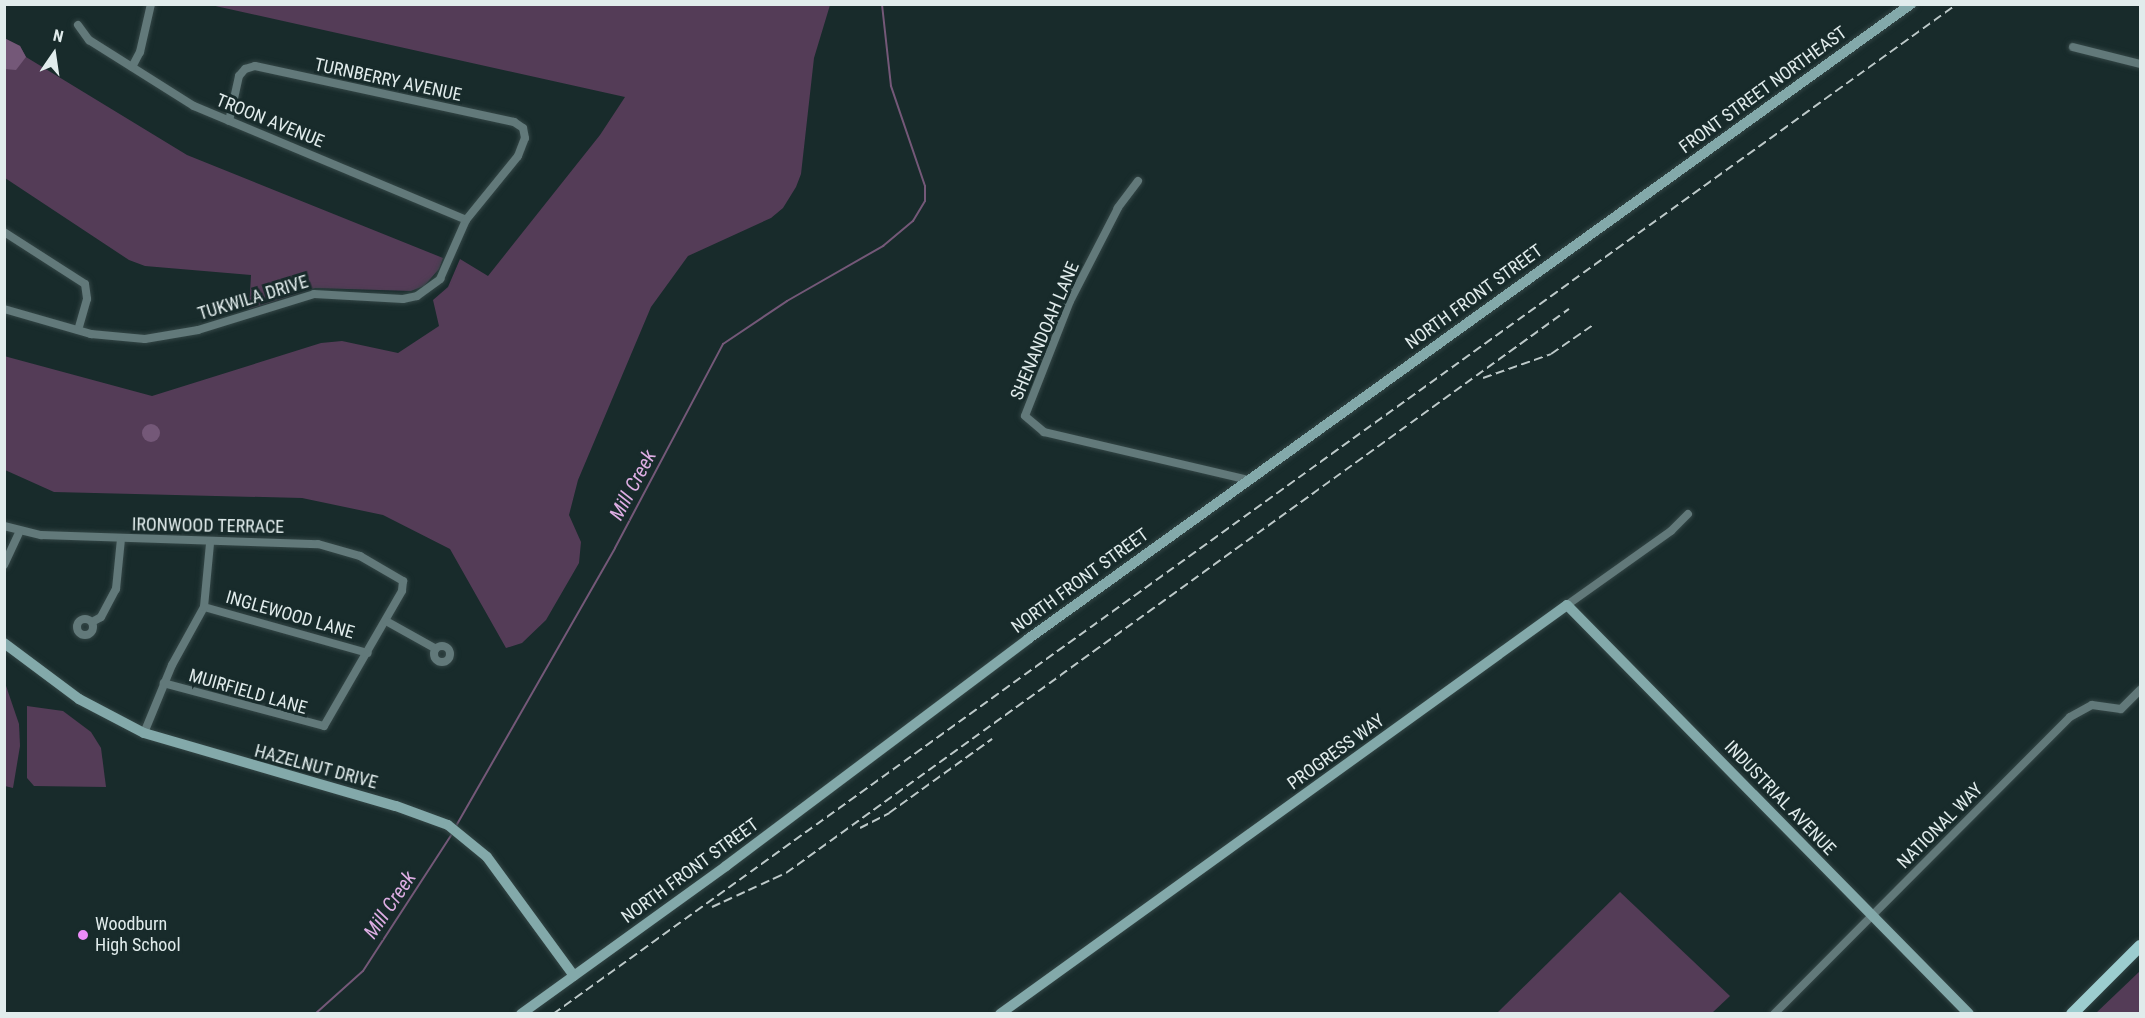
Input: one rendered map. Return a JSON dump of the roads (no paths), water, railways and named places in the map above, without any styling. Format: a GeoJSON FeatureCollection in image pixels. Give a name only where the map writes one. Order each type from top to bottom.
{"type":"FeatureCollection","features":[{"type":"Feature","properties":{"kind":"main road"},"geometry":{"type":"LineString","coordinates":[[2072,1014],[2140,946]]}},
{"type":"Feature","properties":{"kind":"street"},"geometry":{"type":"LineString","coordinates":[[132,67],[140,52],[151,4]]}},
{"type":"Feature","properties":{"kind":"street","name":"FRONT STREET NORTHEAST"},"geometry":{"type":"LineString","coordinates":[[1663,182],[1911,4]]}},
{"type":"Feature","properties":{"kind":"street","name":"TROON AVENUE"},"geometry":{"type":"LineString","coordinates":[[78,25],[89,40],[195,106],[466,220]]}},
{"type":"Feature","properties":{"kind":"street"},"geometry":{"type":"LineString","coordinates":[[2073,47],[2140,64]]}},
{"type":"Feature","properties":{"kind":"street","name":"TURNBERRY AVENUE"},"geometry":{"type":"LineString","coordinates":[[229,121],[239,76],[245,69],[266,69],[514,122],[523,128]]}},
{"type":"Feature","properties":{"kind":"street","name":"TUKWILA DRIVE"},"geometry":{"type":"LineString","coordinates":[[4,309],[78,330],[120,338],[159,339],[314,294],[410,298],[440,279],[466,220],[520,153],[525,138],[523,128]]}},
{"type":"Feature","properties":{"kind":"street","name":"SHENANDOAH LANE"},"geometry":{"type":"LineString","coordinates":[[1138,181],[1118,208],[1070,301],[1025,416],[1044,432],[1248,480]]}},
{"type":"Feature","properties":{"kind":"street","name":"NORTH FRONT STREET"},"geometry":{"type":"LineString","coordinates":[[521,1014],[1248,480],[1663,182]]}},
{"type":"Feature","properties":{"kind":"street"},"geometry":{"type":"LineString","coordinates":[[4,232],[85,284],[87,299],[78,330]]}},
{"type":"Feature","properties":{"kind":"street","name":"PROGRESS WAY"},"geometry":{"type":"LineString","coordinates":[[1000,1014],[1671,531],[1688,514]]}},
{"type":"Feature","properties":{"kind":"street","name":"IRONWOOD TERRACE"},"geometry":{"type":"LineString","coordinates":[[4,526],[19,533],[210,543],[327,546],[373,561],[403,581],[402,591],[386,621]]}},
{"type":"Feature","properties":{"kind":"street"},"geometry":{"type":"LineString","coordinates":[[4,564],[19,533]]}},
{"type":"Feature","properties":{"kind":"street"},"geometry":{"type":"LineString","coordinates":[[92,622],[100,617],[116,589],[121,539]]}},
{"type":"Feature","properties":{"kind":"street"},"geometry":{"type":"LineString","coordinates":[[144,733],[164,683],[204,607],[210,543]]}},
{"type":"Feature","properties":{"kind":"street","name":"INDUSTRIAL AVENUE"},"geometry":{"type":"LineString","coordinates":[[1567,605],[1969,1014]]}},
{"type":"Feature","properties":{"kind":"street","name":"INGLEWOOD LANE"},"geometry":{"type":"LineString","coordinates":[[204,607],[368,653]]}},
{"type":"Feature","properties":{"kind":"street"},"geometry":{"type":"LineString","coordinates":[[368,653],[386,621],[436,649]]}},
{"type":"Feature","properties":{"kind":"street","name":"HAZELNUT DRIVE"},"geometry":{"type":"LineString","coordinates":[[4,643],[79,699],[144,733],[396,806],[448,825],[462,834],[497,869],[574,976]]}},
{"type":"Feature","properties":{"kind":"street","name":"MUIRFIELD LANE"},"geometry":{"type":"LineString","coordinates":[[164,683],[324,726],[368,653]]}},
{"type":"Feature","properties":{"kind":"street","name":"NATIONAL WAY"},"geometry":{"type":"LineString","coordinates":[[1774,1014],[2070,717],[2092,705],[2121,709],[2140,690]]}},
{"type":"Feature","properties":{"kind":"waterway","name":"Mill Creek"},"geometry":{"type":"LineString","coordinates":[[456,826],[615,548],[723,344],[787,301],[883,246],[913,221],[925,201],[925,186],[891,86],[882,4]]}},
{"type":"Feature","properties":{"kind":"waterway","name":"Mill Creek"},"geometry":{"type":"LineString","coordinates":[[315,1014],[363,971],[452,834]]}},
{"type":"Feature","properties":{"kind":"railway"},"geometry":{"type":"LineString","coordinates":[[553,1014],[1957,4]]}},
{"type":"Feature","properties":{"kind":"railway"},"geometry":{"type":"LineString","coordinates":[[712,907],[786,873],[1569,309]]}},
{"type":"Feature","properties":{"kind":"railway"},"geometry":{"type":"LineString","coordinates":[[1483,378],[1551,354],[1593,325]]}},
{"type":"Feature","properties":{"kind":"railway"},"geometry":{"type":"LineString","coordinates":[[860,828],[889,813],[992,739]]}},
{"type":"Feature","properties":{"kind":"place","name":"Woodburn High School"},"geometry":{"type":"Point","coordinates":[83,935]}}]}
